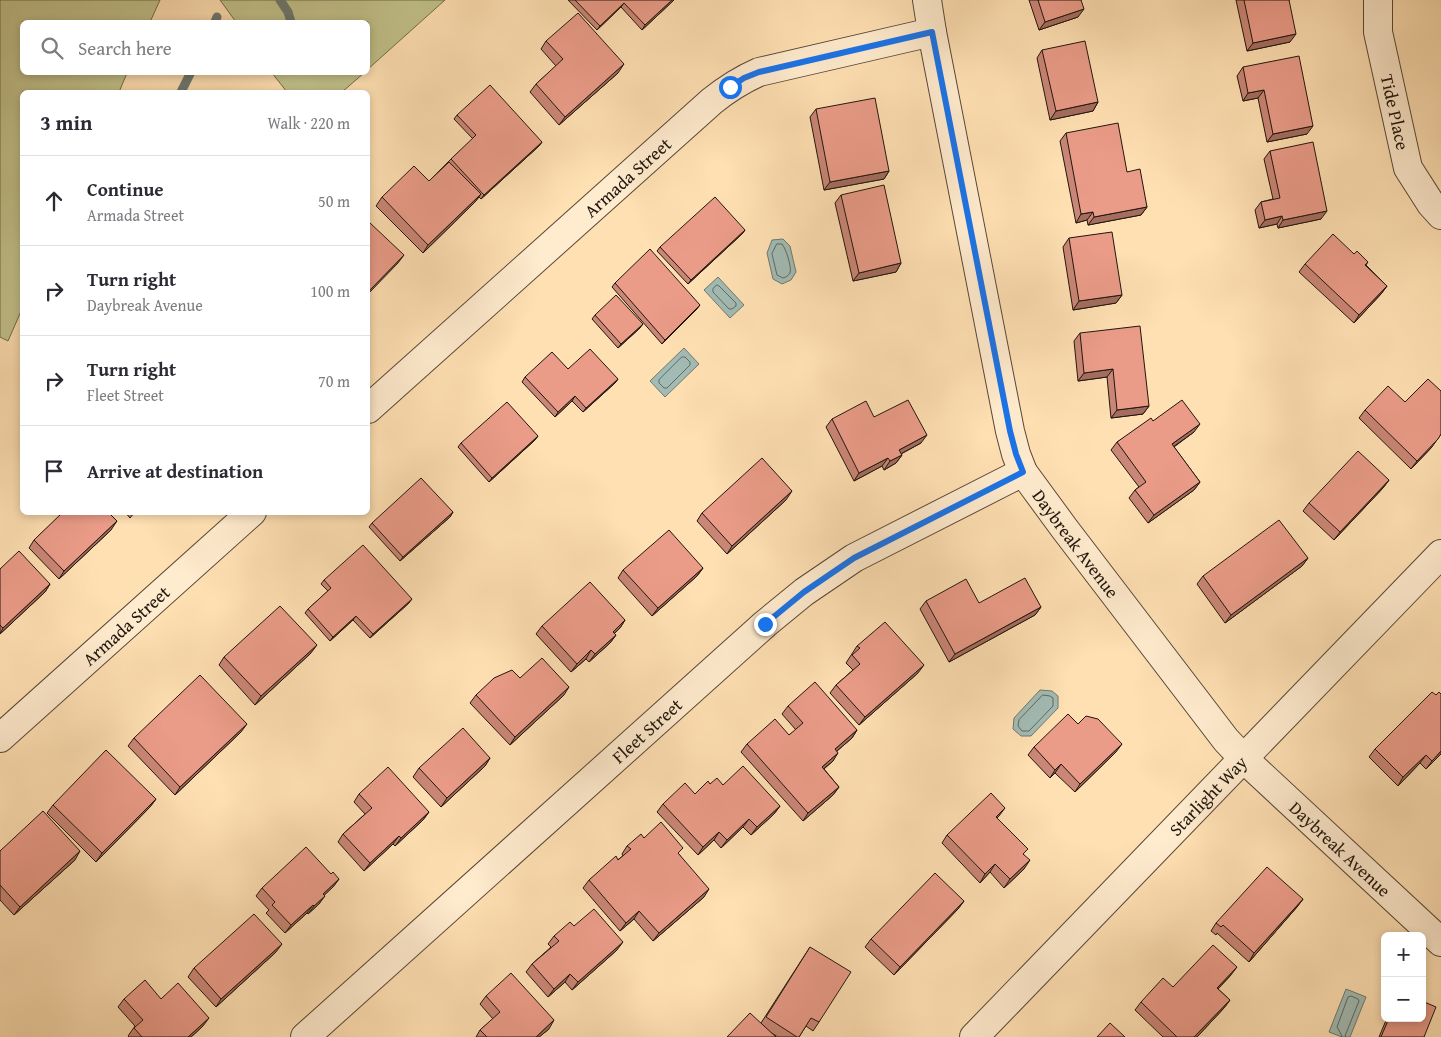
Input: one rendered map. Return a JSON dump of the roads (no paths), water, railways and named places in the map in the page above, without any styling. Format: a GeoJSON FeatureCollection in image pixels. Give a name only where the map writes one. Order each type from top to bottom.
{"type":"FeatureCollection","features":[{"type":"Feature","properties":{"kind":"street","name":"Daybreak Avenue"},"geometry":{"type":"LineString","coordinates":[[927,0],[1010,431],[1023,472],[1211,721],[1244,759],[1441,942]]}},
{"type":"Feature","properties":{"kind":"street","name":"Tide Place"},"geometry":{"type":"LineString","coordinates":[[1378,0],[1378,32],[1408,168],[1430,204],[1441,215]]}},
{"type":"Feature","properties":{"kind":"street","name":"Armada Street"},"geometry":{"type":"LineString","coordinates":[[370,407],[730,87],[744,78],[759,72],[932,32]]}},
{"type":"Feature","properties":{"kind":"street","name":"Fleet Street"},"geometry":{"type":"LineString","coordinates":[[305,1037],[757,631],[804,592],[854,558],[1023,472]]}},
{"type":"Feature","properties":{"kind":"street","name":"Armada Street"},"geometry":{"type":"LineString","coordinates":[[0,738],[249,515]]}},
{"type":"Feature","properties":{"kind":"street","name":"Starlight Way"},"geometry":{"type":"LineString","coordinates":[[974,1037],[1441,554]]}},
{"type":"Feature","properties":{"kind":"water"},"geometry":{"type":"Polygon","coordinates":[[[783,239],[790,246],[796,272],[791,280],[782,284],[773,279],[767,253],[772,240],[783,239]]]}},
{"type":"Feature","properties":{"kind":"water"},"geometry":{"type":"Polygon","coordinates":[[[718,277],[744,305],[730,318],[704,290],[718,277]]]}},
{"type":"Feature","properties":{"kind":"water"},"geometry":{"type":"Polygon","coordinates":[[[684,348],[699,364],[665,397],[650,381],[684,348]]]}},
{"type":"Feature","properties":{"kind":"water"},"geometry":{"type":"Polygon","coordinates":[[[1040,690],[1052,691],[1058,696],[1058,708],[1031,736],[1021,736],[1013,729],[1014,718],[1040,690]]]}},
{"type":"Feature","properties":{"kind":"water"},"geometry":{"type":"Polygon","coordinates":[[[1346,989],[1366,997],[1350,1037],[1342,1037],[1329,1032],[1346,989]]]}},
{"type":"Feature","properties":{"kind":"waterway"},"geometry":{"type":"LineString","coordinates":[[280,0],[288,12],[290,20]]}},
{"type":"Feature","properties":{"kind":"waterway"},"geometry":{"type":"LineString","coordinates":[[182,90],[190,75]]}}]}
